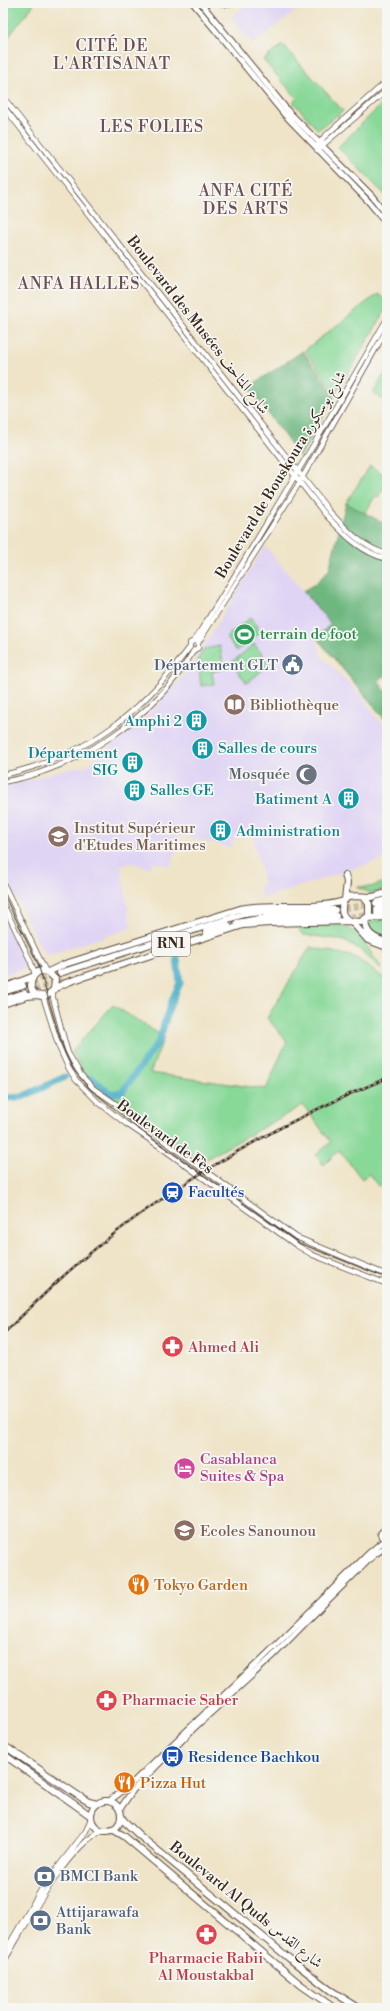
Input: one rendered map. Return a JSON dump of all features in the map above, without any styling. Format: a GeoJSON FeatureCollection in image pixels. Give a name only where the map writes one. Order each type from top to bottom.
{"type":"FeatureCollection","features":[{"type":"Feature","properties":{"kind":"main road"},"geometry":{"type":"LineString","coordinates":[[193,3],[245,68],[319,147],[387,224]]}},
{"type":"Feature","properties":{"kind":"main road"},"geometry":{"type":"LineString","coordinates":[[200,3],[274,95],[319,147],[372,196],[387,215]]}},
{"type":"Feature","properties":{"kind":"main road"},"geometry":{"type":"LineString","coordinates":[[344,875],[347,882],[362,896],[370,907],[366,928],[370,934],[387,942]]}},
{"type":"Feature","properties":{"kind":"main road"},"geometry":{"type":"LineString","coordinates":[[347,882],[342,912],[368,940],[387,947]]}},
{"type":"Feature","properties":{"kind":"main road"},"geometry":{"type":"LineString","coordinates":[[3,988],[40,972],[47,972],[65,964],[240,909],[261,906],[324,904],[345,900],[353,895],[362,896],[387,893]]}},
{"type":"Feature","properties":{"kind":"main road"},"geometry":{"type":"LineString","coordinates":[[377,908],[387,900]]}},
{"type":"Feature","properties":{"kind":"main road"},"geometry":{"type":"LineString","coordinates":[[377,908],[387,905]]}},
{"type":"Feature","properties":{"kind":"main road"},"geometry":{"type":"LineString","coordinates":[[377,908],[387,910]]}},
{"type":"Feature","properties":{"kind":"main road","name":"RN1"},"geometry":{"type":"LineString","coordinates":[[60,973],[226,919],[255,912],[336,915],[310,920],[281,917],[254,918],[63,980]]}},
{"type":"Feature","properties":{"kind":"main road"},"geometry":{"type":"LineString","coordinates":[[3,1004],[27,996],[48,995],[71,981],[243,925],[270,923],[362,922],[367,918],[387,917]]}},
{"type":"Feature","properties":{"kind":"main road"},"geometry":{"type":"LineString","coordinates":[[65,964],[86,962],[165,935],[203,927]]}},
{"type":"Feature","properties":{"kind":"main road"},"geometry":{"type":"LineString","coordinates":[[47,972],[55,979],[54,990]]}},
{"type":"Feature","properties":{"kind":"main road"},"geometry":{"type":"LineString","coordinates":[[33,976],[31,986],[40,996]]}},
{"type":"Feature","properties":{"kind":"main road"},"geometry":{"type":"LineString","coordinates":[[3,992],[22,986]]}},
{"type":"Feature","properties":{"kind":"main road"},"geometry":{"type":"LineString","coordinates":[[3,1000],[25,993]]}},
{"type":"Feature","properties":{"kind":"main road"},"geometry":{"type":"LineString","coordinates":[[109,1801],[128,1786],[268,1653],[368,1554],[386,1539],[381,1534],[387,1527]]}},
{"type":"Feature","properties":{"kind":"main road"},"geometry":{"type":"LineString","coordinates":[[120,1809],[133,1790],[192,1730],[272,1657],[369,1560],[387,1546]]}},
{"type":"Feature","properties":{"kind":"main road"},"geometry":{"type":"LineString","coordinates":[[3,1745],[89,1802],[97,1804]]}},
{"type":"Feature","properties":{"kind":"main road"},"geometry":{"type":"LineString","coordinates":[[3,1754],[91,1817],[95,1826],[103,1830],[112,1829],[118,1824],[121,1816],[120,1809],[113,1802],[103,1801],[97,1804],[92,1810],[91,1817]]}},
{"type":"Feature","properties":{"kind":"main road","name":"Boulevard Al Quds شارع القدس"},"geometry":{"type":"LineString","coordinates":[[121,1816],[124,1822],[140,1836],[290,1959],[325,1986],[359,2008]]}},
{"type":"Feature","properties":{"kind":"main road","name":"Boulevard Al Quds شارع القدس"},"geometry":{"type":"LineString","coordinates":[[112,1829],[124,1836],[301,1985],[334,2008]]}},
{"type":"Feature","properties":{"kind":"street"},"geometry":{"type":"LineString","coordinates":[[319,147],[387,81]]}},
{"type":"Feature","properties":{"kind":"street"},"geometry":{"type":"LineString","coordinates":[[319,147],[387,90]]}},
{"type":"Feature","properties":{"kind":"street","name":"Boulevard des Musées شارع المتاحف"},"geometry":{"type":"LineString","coordinates":[[3,97],[330,512],[351,534],[369,548],[387,554]]}},
{"type":"Feature","properties":{"kind":"street","name":"Boulevard des Musées شارع المتاحف"},"geometry":{"type":"LineString","coordinates":[[3,106],[296,477],[348,538],[368,552],[387,559]]}},
{"type":"Feature","properties":{"kind":"street","name":"Boulevard de Bouskoura شارع بوسكورة"},"geometry":{"type":"LineString","coordinates":[[196,642],[299,472],[387,319]]}},
{"type":"Feature","properties":{"kind":"street","name":"Boulevard de Bouskoura شارع بوسكورة"},"geometry":{"type":"LineString","coordinates":[[196,642],[237,583],[300,481],[387,329]]}},
{"type":"Feature","properties":{"kind":"street"},"geometry":{"type":"LineString","coordinates":[[3,775],[32,768],[62,756],[105,733],[131,714],[192,649],[198,648],[196,642],[190,643],[192,649]]}},
{"type":"Feature","properties":{"kind":"street"},"geometry":{"type":"LineString","coordinates":[[3,782],[54,767],[105,741],[136,718],[165,688],[192,649]]}},
{"type":"Feature","properties":{"kind":"street"},"geometry":{"type":"LineString","coordinates":[[3,883],[47,972]]}},
{"type":"Feature","properties":{"kind":"street"},"geometry":{"type":"LineString","coordinates":[[3,904],[30,960],[33,976]]}},
{"type":"Feature","properties":{"kind":"street","name":"Boulevard de Fès"},"geometry":{"type":"LineString","coordinates":[[54,990],[59,1023],[68,1053],[81,1075],[94,1088],[113,1100],[148,1126],[160,1138],[296,1237],[387,1275]]}},
{"type":"Feature","properties":{"kind":"street","name":"Boulevard de Fès"},"geometry":{"type":"LineString","coordinates":[[40,996],[68,1067],[76,1080],[106,1109],[300,1248],[313,1255],[387,1284]]}},
{"type":"Feature","properties":{"kind":"street"},"geometry":{"type":"LineString","coordinates":[[3,1956],[52,1874],[86,1832],[91,1817]]}},
{"type":"Feature","properties":{"kind":"street"},"geometry":{"type":"LineString","coordinates":[[3,1963],[49,1888],[62,1870],[86,1840],[103,1830]]}},
{"type":"Feature","properties":{"kind":"shaded area"},"geometry":{"type":"Polygon","coordinates":[[[249,3],[295,3],[298,9],[253,44],[231,17],[249,3]]]}},
{"type":"Feature","properties":{"kind":"shaded area"},"geometry":{"type":"Polygon","coordinates":[[[265,546],[331,624],[316,637],[321,656],[354,688],[387,730],[387,858],[263,898],[259,886],[264,884],[252,832],[239,829],[236,841],[232,840],[231,848],[180,835],[171,866],[152,862],[150,868],[133,863],[121,865],[131,928],[48,955],[42,950],[3,871],[3,786],[25,782],[58,771],[88,765],[157,706],[191,667],[265,546]]]}},
{"type":"Feature","properties":{"kind":"shaded area"},"geometry":{"type":"Polygon","coordinates":[[[3,917],[29,967],[3,975],[3,917]]]}},
{"type":"Feature","properties":{"kind":"green space"},"geometry":{"type":"Polygon","coordinates":[[[3,3],[35,3],[3,44],[3,3]]]}},
{"type":"Feature","properties":{"kind":"green space"},"geometry":{"type":"Polygon","coordinates":[[[283,45],[343,111],[318,130],[293,102],[297,98],[263,60],[283,45]]]}},
{"type":"Feature","properties":{"kind":"green space"},"geometry":{"type":"Polygon","coordinates":[[[387,99],[387,197],[338,147],[387,99]]]}},
{"type":"Feature","properties":{"kind":"green space"},"geometry":{"type":"Polygon","coordinates":[[[377,294],[387,302],[387,308],[336,393],[305,350],[377,294]]]}},
{"type":"Feature","properties":{"kind":"green space"},"geometry":{"type":"Polygon","coordinates":[[[303,351],[335,395],[300,457],[249,387],[303,351]]]}},
{"type":"Feature","properties":{"kind":"green space"},"geometry":{"type":"Polygon","coordinates":[[[387,370],[387,402],[373,393],[387,370]]]}},
{"type":"Feature","properties":{"kind":"green space"},"geometry":{"type":"Polygon","coordinates":[[[370,466],[385,475],[387,471],[387,482],[378,497],[375,496],[365,514],[346,503],[370,466]]]}},
{"type":"Feature","properties":{"kind":"green space"},"geometry":{"type":"Polygon","coordinates":[[[346,503],[387,525],[387,674],[378,681],[387,693],[387,722],[316,637],[331,624],[303,591],[315,584],[329,570],[346,503]]]}},
{"type":"Feature","properties":{"kind":"green space","name":"terrain de foot"},"geometry":{"type":"Polygon","coordinates":[[[250,618],[261,632],[237,651],[226,637],[250,618]]]}},
{"type":"Feature","properties":{"kind":"green space"},"geometry":{"type":"Polygon","coordinates":[[[254,644],[270,664],[247,683],[231,663],[254,644]]]}},
{"type":"Feature","properties":{"kind":"green space"},"geometry":{"type":"Polygon","coordinates":[[[220,646],[224,669],[212,672],[214,684],[201,686],[198,659],[204,649],[220,646]]]}},
{"type":"Feature","properties":{"kind":"green space"},"geometry":{"type":"Polygon","coordinates":[[[387,881],[387,889],[371,893],[356,887],[371,887],[387,881]]]}},
{"type":"Feature","properties":{"kind":"green space"},"geometry":{"type":"Polygon","coordinates":[[[387,919],[387,938],[373,933],[369,926],[372,921],[387,919]]]}},
{"type":"Feature","properties":{"kind":"green space"},"geometry":{"type":"Polygon","coordinates":[[[340,925],[355,932],[360,937],[382,968],[380,969],[354,945],[329,938],[303,935],[299,931],[302,926],[340,925]]]}},
{"type":"Feature","properties":{"kind":"green space"},"geometry":{"type":"Polygon","coordinates":[[[310,947],[355,957],[387,980],[387,1163],[381,1166],[386,1183],[378,1186],[369,1174],[362,1179],[339,1150],[324,1165],[316,1155],[331,1142],[303,1105],[201,1162],[110,1097],[85,1075],[72,1051],[113,1005],[164,1037],[150,1073],[266,1089],[287,1041],[267,1018],[310,947]]]}},
{"type":"Feature","properties":{"kind":"waterway"},"geometry":{"type":"LineString","coordinates":[[92,1078],[110,1094],[122,1092],[159,1041],[170,1005],[180,983],[177,959]]}},
{"type":"Feature","properties":{"kind":"waterway"},"geometry":{"type":"LineString","coordinates":[[3,1098],[22,1097],[65,1077]]}},
{"type":"Feature","properties":{"kind":"tunnel"},"geometry":{"type":"LineString","coordinates":[[335,910],[376,903]]}},
{"type":"Feature","properties":{"kind":"tunnel"},"geometry":{"type":"LineString","coordinates":[[341,918],[377,913]]}},
{"type":"Feature","properties":{"kind":"tunnel"},"geometry":{"type":"LineString","coordinates":[[23,986],[60,973]]}},
{"type":"Feature","properties":{"kind":"tunnel"},"geometry":{"type":"LineString","coordinates":[[25,993],[63,980]]}},
{"type":"Feature","properties":{"kind":"tram line"},"geometry":{"type":"LineString","coordinates":[[214,3],[227,7],[240,3]]}},
{"type":"Feature","properties":{"kind":"tram line"},"geometry":{"type":"LineString","coordinates":[[3,893],[38,964],[62,1045],[73,1069],[90,1089],[148,1136],[299,1243],[387,1278]]}},
{"type":"Feature","properties":{"kind":"railway"},"geometry":{"type":"LineString","coordinates":[[3,1334],[57,1282],[93,1251],[131,1221],[172,1192],[256,1141],[343,1097],[387,1078]]}},
{"type":"Feature","properties":{"kind":"place","name":"terrain de foot"},"geometry":{"type":"Point","coordinates":[244,634]}},
{"type":"Feature","properties":{"kind":"place","name":"Département GLT"},"geometry":{"type":"Point","coordinates":[293,665]}},
{"type":"Feature","properties":{"kind":"place","name":"Bibliothèque"},"geometry":{"type":"Point","coordinates":[235,705]}},
{"type":"Feature","properties":{"kind":"place","name":"Amphi 2"},"geometry":{"type":"Point","coordinates":[197,721]}},
{"type":"Feature","properties":{"kind":"place","name":"Salles de cours"},"geometry":{"type":"Point","coordinates":[203,748]}},
{"type":"Feature","properties":{"kind":"place","name":"Département SIG"},"geometry":{"type":"Point","coordinates":[133,762]}},
{"type":"Feature","properties":{"kind":"place","name":"Mosquée"},"geometry":{"type":"Point","coordinates":[306,774]}},
{"type":"Feature","properties":{"kind":"place","name":"Salles GE"},"geometry":{"type":"Point","coordinates":[134,790]}},
{"type":"Feature","properties":{"kind":"place","name":"Batiment A"},"geometry":{"type":"Point","coordinates":[348,799]}},
{"type":"Feature","properties":{"kind":"place","name":"Administration"},"geometry":{"type":"Point","coordinates":[220,831]}},
{"type":"Feature","properties":{"kind":"place","name":"Institut Supérieur d'Etudes Maritimes"},"geometry":{"type":"Point","coordinates":[58,837]}},
{"type":"Feature","properties":{"kind":"place","name":"Facultés"},"geometry":{"type":"Point","coordinates":[173,1192]}},
{"type":"Feature","properties":{"kind":"place","name":"Ahmed Ali"},"geometry":{"type":"Point","coordinates":[173,1347]}},
{"type":"Feature","properties":{"kind":"place","name":"Casablanca Suites & Spa"},"geometry":{"type":"Point","coordinates":[184,1468]}},
{"type":"Feature","properties":{"kind":"place","name":"Ecoles Sanounou"},"geometry":{"type":"Point","coordinates":[184,1531]}},
{"type":"Feature","properties":{"kind":"place","name":"Tokyo Garden"},"geometry":{"type":"Point","coordinates":[139,1585]}},
{"type":"Feature","properties":{"kind":"place","name":"Pharmacie Saber"},"geometry":{"type":"Point","coordinates":[107,1700]}},
{"type":"Feature","properties":{"kind":"place","name":"Residence Bachkou"},"geometry":{"type":"Point","coordinates":[173,1757]}},
{"type":"Feature","properties":{"kind":"place","name":"Pizza Hut"},"geometry":{"type":"Point","coordinates":[124,1783]}},
{"type":"Feature","properties":{"kind":"place","name":"BMCI Bank"},"geometry":{"type":"Point","coordinates":[44,1876]}},
{"type":"Feature","properties":{"kind":"place","name":"Attijarawafa Bank"},"geometry":{"type":"Point","coordinates":[40,1921]}},
{"type":"Feature","properties":{"kind":"place","name":"Pharmacie Rabii Al Moustakbal"},"geometry":{"type":"Point","coordinates":[206,1935]}},
{"type":"Feature","properties":{"kind":"district","name":"CITÉ DE L'ARTISANAT"},"geometry":{"type":"Point","coordinates":[112,55]}},
{"type":"Feature","properties":{"kind":"district","name":"LES FOLIES"},"geometry":{"type":"Point","coordinates":[152,127]}},
{"type":"Feature","properties":{"kind":"district","name":"ANFA CITÉ DES ARTS"},"geometry":{"type":"Point","coordinates":[246,200]}},
{"type":"Feature","properties":{"kind":"district","name":"ANFA HALLES"},"geometry":{"type":"Point","coordinates":[79,284]}}]}
